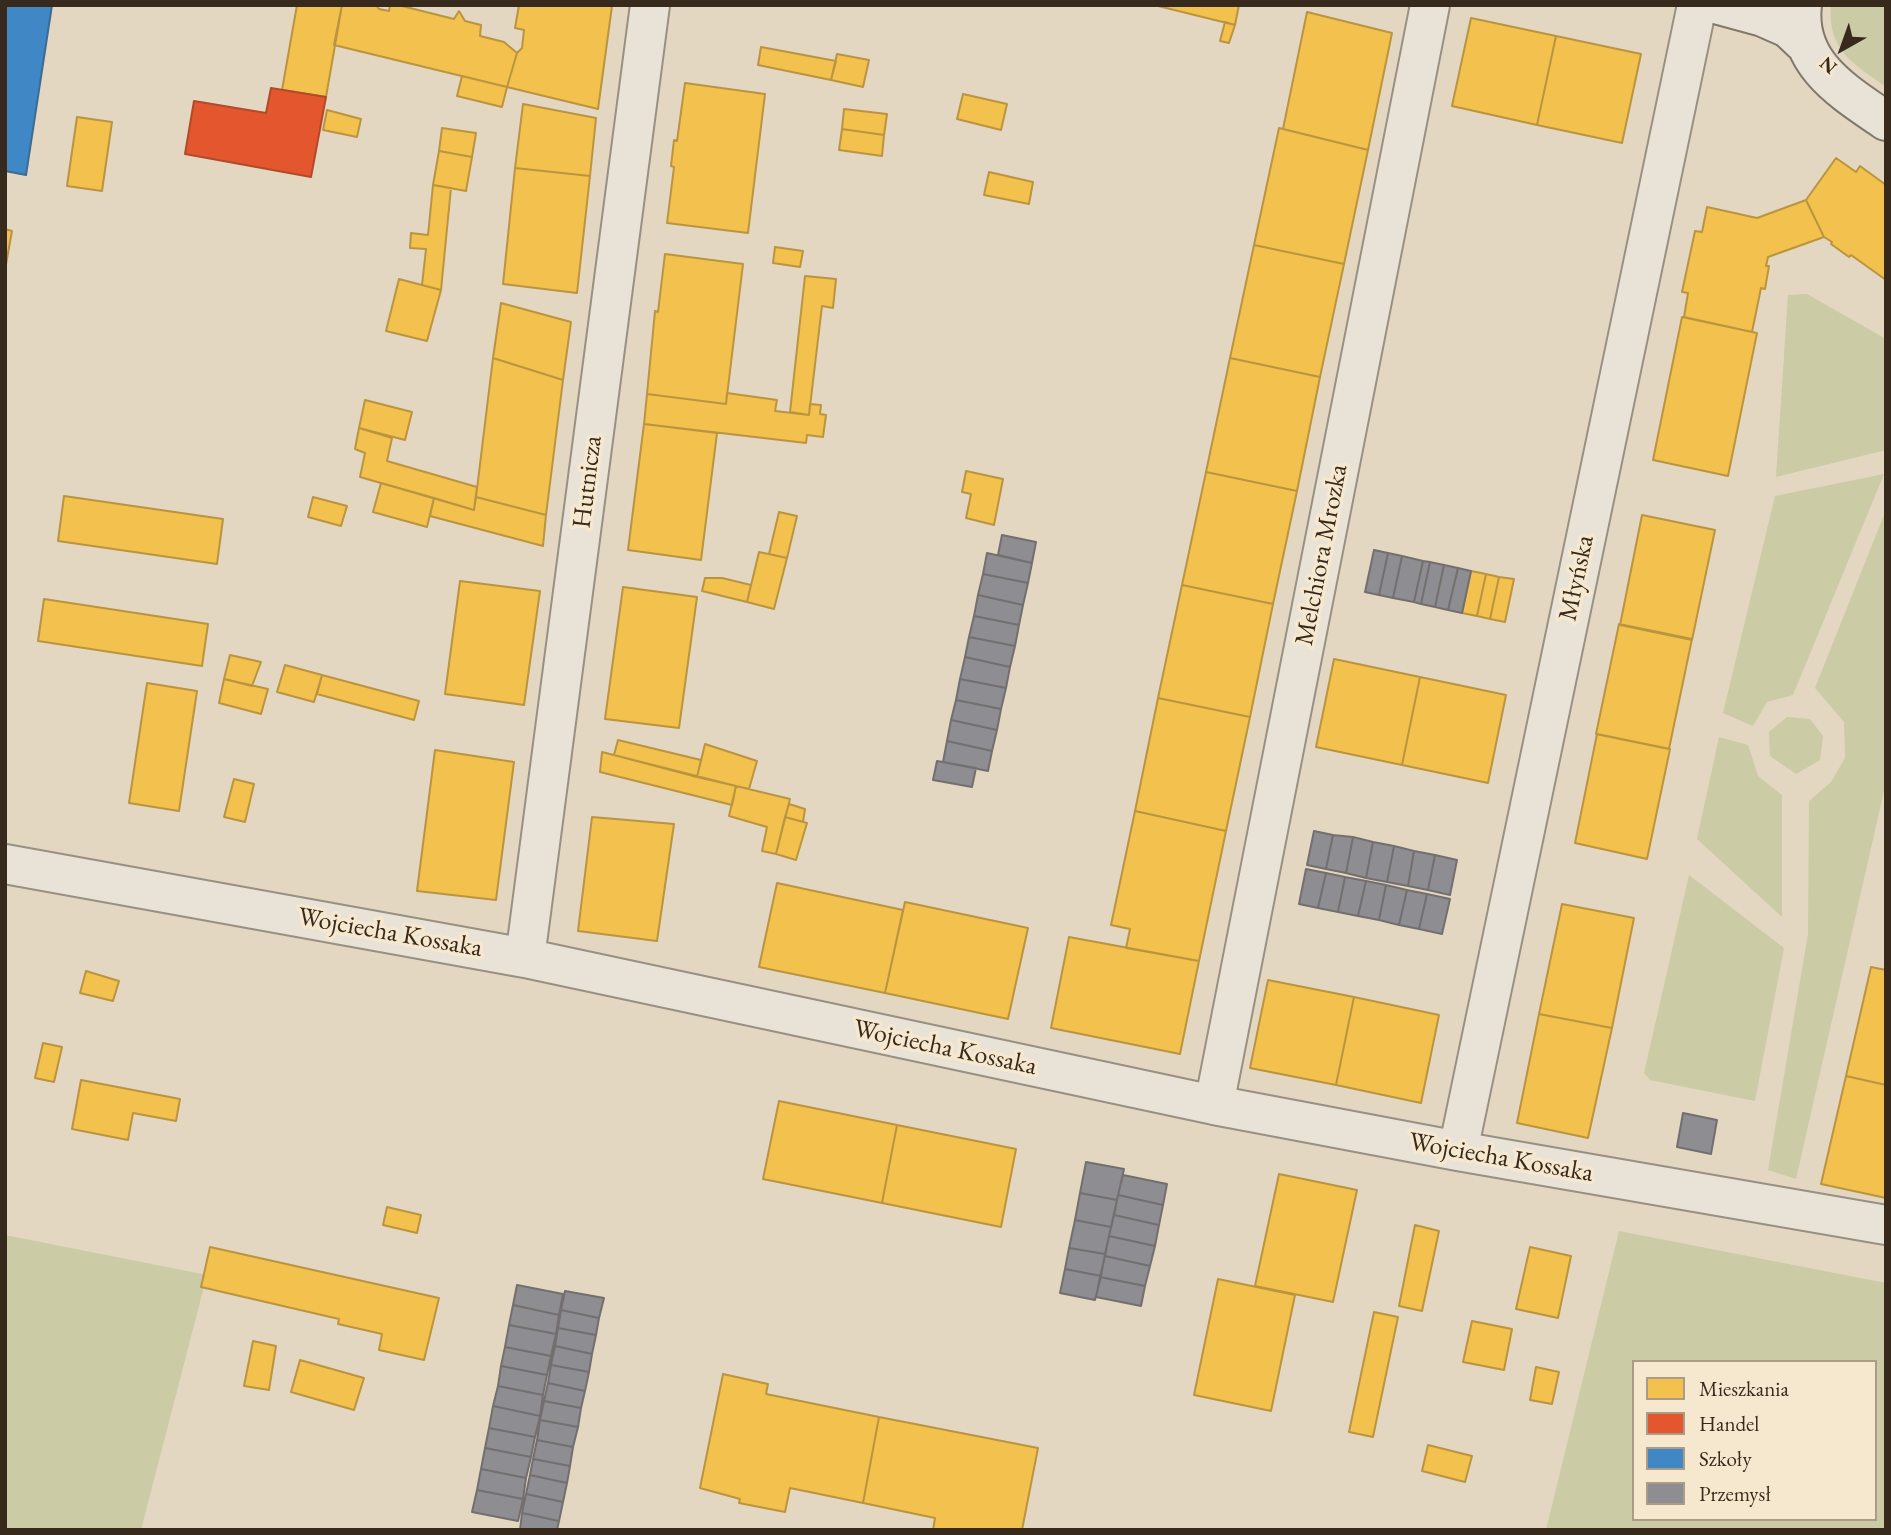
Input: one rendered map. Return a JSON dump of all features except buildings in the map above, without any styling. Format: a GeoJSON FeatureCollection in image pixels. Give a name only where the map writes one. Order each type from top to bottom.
{"type":"FeatureCollection","features":[{"type":"Feature","properties":{"kind":"street","name":"Hutnicza"},"geometry":{"type":"LineString","coordinates":[[525,958],[650,5]]}},
{"type":"Feature","properties":{"kind":"street","name":"Melchiora Mrozka"},"geometry":{"type":"LineString","coordinates":[[1213,1105],[1430,5]]}},
{"type":"Feature","properties":{"kind":"street","name":"Młyńska"},"geometry":{"type":"LineString","coordinates":[[1458,1151],[1698,5]]}},
{"type":"Feature","properties":{"kind":"street"},"geometry":{"type":"LineString","coordinates":[[1719,5],[1763,18],[1788,29],[1806,45],[1822,71],[1836,85],[1886,121]]}},
{"type":"Feature","properties":{"kind":"street"},"geometry":{"type":"LineString","coordinates":[[1802,5],[1800,21],[1806,45]]}},
{"type":"Feature","properties":{"kind":"street","name":"Wojciecha Kossaka"},"geometry":{"type":"LineString","coordinates":[[5,864],[525,958],[1213,1105],[1458,1151],[1886,1225]]}},
{"type":"Feature","properties":{"kind":"green space"},"geometry":{"type":"Polygon","coordinates":[[[1831,5],[1886,5],[1886,87],[1853,63],[1838,45],[1833,34],[1831,5]]]}},
{"type":"Feature","properties":{"kind":"green space"},"geometry":{"type":"Polygon","coordinates":[[[1807,294],[1886,339],[1886,450],[1776,477],[1788,295],[1807,294]]]}},
{"type":"Feature","properties":{"kind":"green space"},"geometry":{"type":"Polygon","coordinates":[[[1884,474],[1793,695],[1767,702],[1753,726],[1723,713],[1775,496],[1884,474]]]}},
{"type":"Feature","properties":{"kind":"green space"},"geometry":{"type":"Polygon","coordinates":[[[1886,510],[1886,782],[1796,1179],[1768,1170],[1808,934],[1809,801],[1831,782],[1845,758],[1844,722],[1815,688],[1886,510]]]}},
{"type":"Feature","properties":{"kind":"green space"},"geometry":{"type":"Polygon","coordinates":[[[1787,717],[1810,719],[1823,736],[1820,760],[1796,774],[1770,756],[1769,732],[1787,717]]]}},
{"type":"Feature","properties":{"kind":"green space"},"geometry":{"type":"Polygon","coordinates":[[[1719,737],[1748,745],[1758,776],[1782,795],[1782,917],[1697,839],[1719,737]]]}},
{"type":"Feature","properties":{"kind":"green space"},"geometry":{"type":"Polygon","coordinates":[[[1689,875],[1784,948],[1755,1101],[1650,1080],[1644,1073],[1689,875]]]}},
{"type":"Feature","properties":{"kind":"green space"},"geometry":{"type":"Polygon","coordinates":[[[1619,1231],[1886,1283],[1886,1530],[1546,1530],[1619,1231]]]}},
{"type":"Feature","properties":{"kind":"green space"},"geometry":{"type":"Polygon","coordinates":[[[5,1235],[207,1275],[141,1530],[5,1530],[5,1235]]]}}]}
